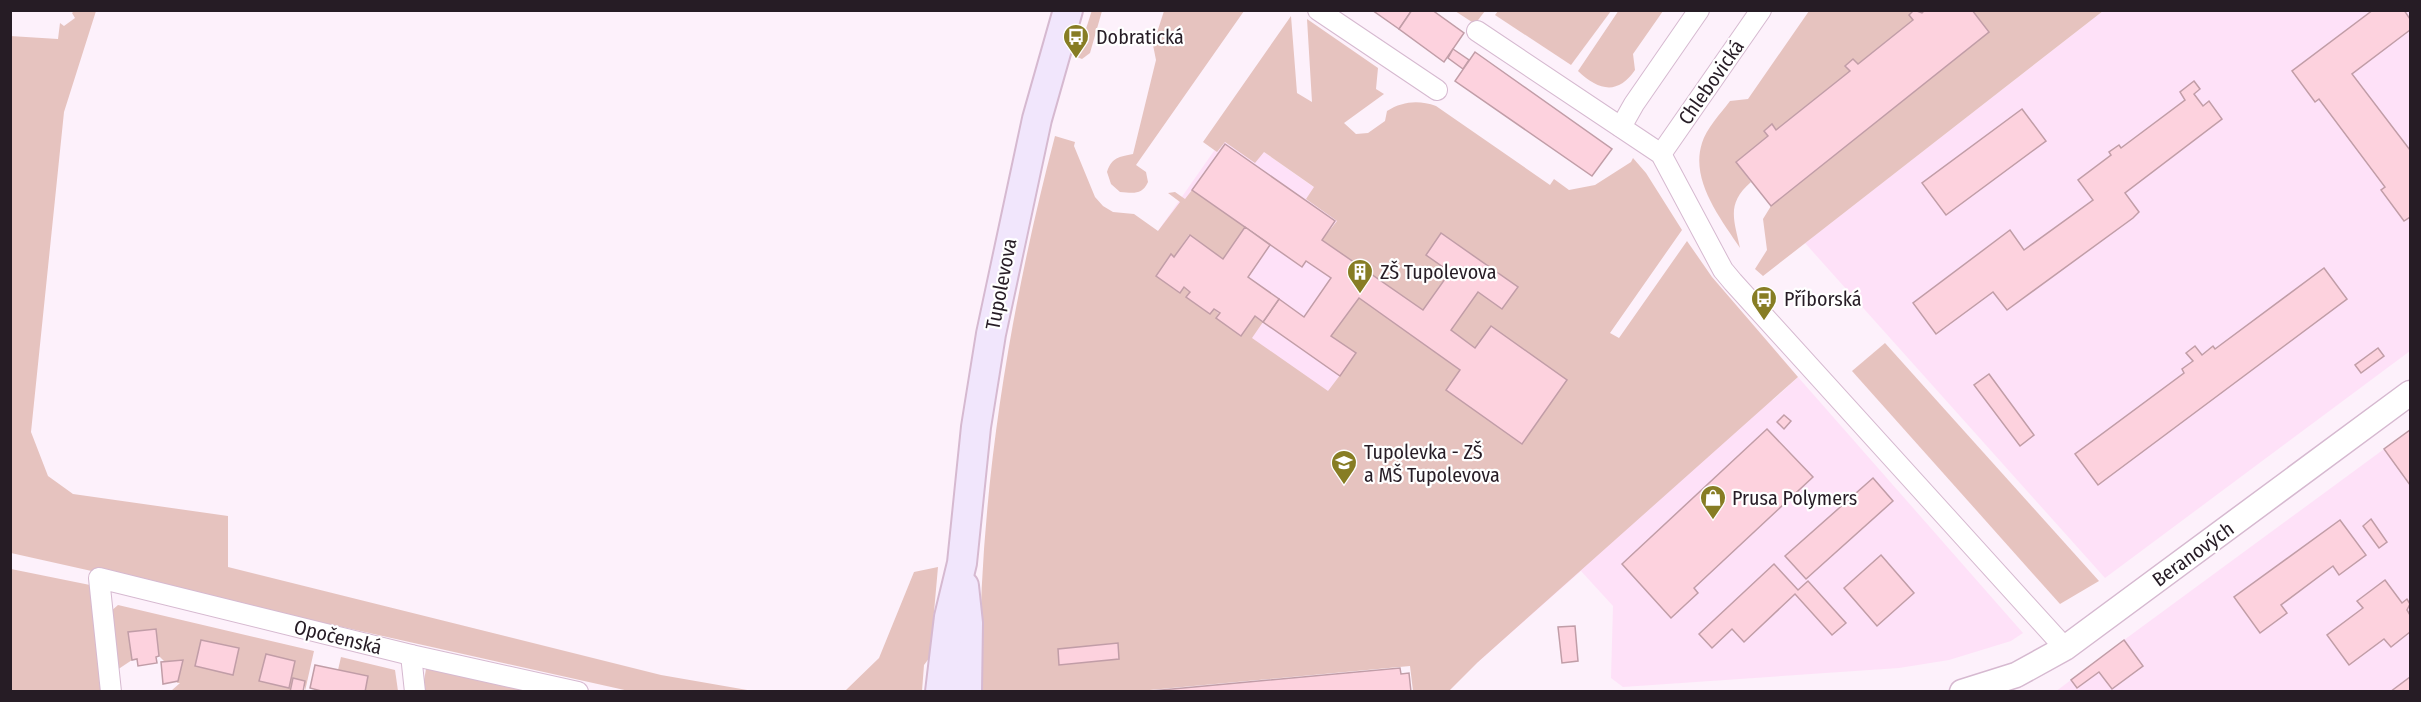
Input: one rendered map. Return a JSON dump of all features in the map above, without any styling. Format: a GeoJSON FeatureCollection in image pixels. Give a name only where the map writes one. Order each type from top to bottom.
{"type":"FeatureCollection","features":[{"type":"Feature","properties":{"kind":"main road","name":"Tupolevova"},"geometry":{"type":"LineString","coordinates":[[939,692],[949,617],[962,563],[976,427],[1005,259],[1037,119],[1068,10]]}},
{"type":"Feature","properties":{"kind":"main road","name":"Tupolevova"},"geometry":{"type":"LineString","coordinates":[[962,563],[968,623],[967,692]]}},
{"type":"Feature","properties":{"kind":"street"},"geometry":{"type":"LineString","coordinates":[[1318,10],[1437,90]]}},
{"type":"Feature","properties":{"kind":"street"},"geometry":{"type":"LineString","coordinates":[[1621,127],[1634,104],[1699,10]]}},
{"type":"Feature","properties":{"kind":"street","name":"Chlebovická"},"geometry":{"type":"LineString","coordinates":[[1661,154],[1761,10]]}},
{"type":"Feature","properties":{"kind":"street"},"geometry":{"type":"LineString","coordinates":[[1477,30],[1661,154],[1728,276],[2065,648]]}},
{"type":"Feature","properties":{"kind":"street","name":"Beranových"},"geometry":{"type":"LineString","coordinates":[[1962,692],[2016,675],[2065,648],[2410,393]]}},
{"type":"Feature","properties":{"kind":"street","name":"Opočenská"},"geometry":{"type":"LineString","coordinates":[[111,692],[99,579],[578,692]]}},
{"type":"Feature","properties":{"kind":"street"},"geometry":{"type":"LineString","coordinates":[[411,654],[415,692]]}},
{"type":"Feature","properties":{"kind":"shaded area"},"geometry":{"type":"Polygon","coordinates":[[[1092,10],[1102,11],[1090,53],[1082,59],[1077,57],[1092,10]]]}},
{"type":"Feature","properties":{"kind":"shaded area"},"geometry":{"type":"Polygon","coordinates":[[[1611,10],[1571,65],[1495,15],[1498,11],[1611,10]]]}},
{"type":"Feature","properties":{"kind":"shaded area"},"geometry":{"type":"Polygon","coordinates":[[[1619,10],[1663,11],[1633,54],[1635,70],[1629,78],[1615,87],[1601,86],[1593,83],[1578,71],[1619,10]]]}},
{"type":"Feature","properties":{"kind":"shaded area"},"geometry":{"type":"Polygon","coordinates":[[[74,11],[96,11],[64,112],[31,432],[48,476],[73,494],[228,516],[228,567],[661,675],[753,691],[629,691],[11,553],[10,36],[58,39],[60,23],[64,26],[75,18],[72,13],[74,11]]]}},
{"type":"Feature","properties":{"kind":"shaded area"},"geometry":{"type":"Polygon","coordinates":[[[1164,11],[1244,11],[1136,165],[1146,172],[1148,182],[1146,186],[1137,192],[1120,192],[1111,184],[1107,172],[1111,163],[1117,158],[1133,154],[1156,60],[1153,45],[1164,11]]]}},
{"type":"Feature","properties":{"kind":"shaded area"},"geometry":{"type":"Polygon","coordinates":[[[1455,11],[1485,11],[1475,24],[1455,11]]]}},
{"type":"Feature","properties":{"kind":"shaded area"},"geometry":{"type":"Polygon","coordinates":[[[1809,11],[1914,11],[1913,20],[1858,64],[1846,66],[1850,71],[1776,130],[1772,125],[1764,131],[1768,136],[1736,162],[1751,182],[1743,190],[1735,205],[1734,220],[1740,248],[1716,211],[1703,185],[1699,157],[1702,143],[1710,127],[1730,101],[1748,99],[1809,11]]]}},
{"type":"Feature","properties":{"kind":"shaded area"},"geometry":{"type":"Polygon","coordinates":[[[1972,11],[2103,11],[1763,276],[1755,269],[1767,250],[1763,219],[1771,206],[1989,32],[1972,11]]]}},
{"type":"Feature","properties":{"kind":"shaded area"},"geometry":{"type":"Polygon","coordinates":[[[2103,11],[2410,11],[2410,351],[2105,578],[1805,243],[2103,11]]]}},
{"type":"Feature","properties":{"kind":"shaded area","name":"Tupolevka - ZŠ a MŠ Tupolevova"},"geometry":{"type":"Polygon","coordinates":[[[1291,16],[1297,93],[1312,102],[1307,19],[1378,68],[1376,89],[1384,94],[1344,123],[1356,134],[1368,133],[1385,121],[1387,111],[1399,105],[1411,102],[1430,104],[1550,185],[1554,179],[1569,190],[1595,185],[1631,162],[1633,158],[1646,173],[1682,230],[1610,333],[1619,338],[1687,241],[1712,277],[1798,377],[1478,662],[1449,691],[1413,691],[1410,666],[1139,691],[980,692],[980,622],[984,552],[999,411],[1023,273],[1055,136],[1075,142],[1074,146],[1095,197],[1113,212],[1134,214],[1158,231],[1180,202],[1168,193],[1175,192],[1185,199],[1192,190],[1245,227],[1223,259],[1189,235],[1174,257],[1170,255],[1156,276],[1180,293],[1184,287],[1190,292],[1187,298],[1210,314],[1214,309],[1241,335],[1255,316],[1263,322],[1252,338],[1328,391],[1356,354],[1331,336],[1359,298],[1460,370],[1446,390],[1522,444],[1567,380],[1491,326],[1475,348],[1451,330],[1478,292],[1502,309],[1518,287],[1441,233],[1426,255],[1450,272],[1423,310],[1322,240],[1337,221],[1306,199],[1314,187],[1264,152],[1255,163],[1225,142],[1217,152],[1203,142],[1291,16]],[[1118,643],[1058,649],[1059,664],[1119,659],[1118,643]]]}},
{"type":"Feature","properties":{"kind":"shaded area","name":"Tupolevka - ZŠ a MŠ Tupolevova"},"geometry":{"type":"Polygon","coordinates":[[[1230,128],[1315,188],[1433,203],[1613,337],[1773,400],[1798,377],[2023,633],[2011,641],[1949,660],[1899,668],[1623,687],[1611,678],[1613,606],[1581,571],[1478,662],[1051,679],[1084,213],[1158,231],[1230,128]]]}},
{"type":"Feature","properties":{"kind":"shaded area"},"geometry":{"type":"Polygon","coordinates":[[[1885,343],[2099,581],[2060,604],[1852,371],[1885,343]]]}},
{"type":"Feature","properties":{"kind":"shaded area"},"geometry":{"type":"Polygon","coordinates":[[[2410,430],[2410,691],[2055,692],[2124,640],[2410,430]]]}},
{"type":"Feature","properties":{"kind":"shaded area"},"geometry":{"type":"Polygon","coordinates":[[[938,567],[930,657],[924,665],[922,691],[845,691],[879,658],[914,572],[938,567]]]}},
{"type":"Feature","properties":{"kind":"shaded area"},"geometry":{"type":"Polygon","coordinates":[[[11,569],[90,585],[101,691],[11,691],[11,569]]]}},
{"type":"Feature","properties":{"kind":"shaded area"},"geometry":{"type":"Polygon","coordinates":[[[118,605],[314,651],[305,691],[305,681],[293,678],[290,691],[171,691],[180,683],[177,683],[183,660],[165,662],[159,656],[156,630],[132,660],[117,670],[110,612],[118,605]],[[202,640],[196,666],[232,675],[239,648],[202,640]],[[266,655],[260,681],[289,688],[295,661],[266,655]]]}},
{"type":"Feature","properties":{"kind":"shaded area"},"geometry":{"type":"Polygon","coordinates":[[[341,657],[395,670],[398,691],[365,691],[338,670],[341,657]]]}},
{"type":"Feature","properties":{"kind":"shaded area"},"geometry":{"type":"Polygon","coordinates":[[[435,665],[552,691],[422,692],[426,669],[435,665]]]}},
{"type":"Feature","properties":{"kind":"building"},"geometry":{"type":"Polygon","coordinates":[[[1372,10],[1412,10],[1399,29],[1372,10]]]}},
{"type":"Feature","properties":{"kind":"building"},"geometry":{"type":"Polygon","coordinates":[[[1412,10],[1432,10],[1464,33],[1444,62],[1399,29],[1412,10]]]}},
{"type":"Feature","properties":{"kind":"building"},"geometry":{"type":"Polygon","coordinates":[[[1914,10],[1922,13],[1925,10],[1972,10],[1989,32],[1771,206],[1736,162],[1768,136],[1764,131],[1772,124],[1776,130],[1850,71],[1845,66],[1853,59],[1858,64],[1913,20],[1909,15],[1914,10]]]}},
{"type":"Feature","properties":{"kind":"building"},"geometry":{"type":"Polygon","coordinates":[[[2373,10],[2404,10],[2410,19],[2410,30],[2352,74],[2410,150],[2410,217],[2404,221],[2381,190],[2385,187],[2319,99],[2315,102],[2292,71],[2373,10]]]}},
{"type":"Feature","properties":{"kind":"building"},"geometry":{"type":"Polygon","coordinates":[[[1453,49],[1469,60],[1463,69],[1448,58],[1453,49]]]}},
{"type":"Feature","properties":{"kind":"building"},"geometry":{"type":"Polygon","coordinates":[[[1475,52],[1612,149],[1592,176],[1455,81],[1475,52]]]}},
{"type":"Feature","properties":{"kind":"building"},"geometry":{"type":"Polygon","coordinates":[[[2194,81],[2200,89],[2194,94],[2203,106],[2209,101],[2222,119],[2125,193],[2139,212],[2133,218],[2007,310],[1993,292],[1936,334],[1913,303],[2010,230],[2024,250],[2093,200],[2078,180],[2111,155],[2109,152],[2119,145],[2121,148],[2185,100],[2180,92],[2194,81]]]}},
{"type":"Feature","properties":{"kind":"building"},"geometry":{"type":"Polygon","coordinates":[[[2022,109],[2046,141],[1946,215],[1922,183],[2022,109]]]}},
{"type":"Feature","properties":{"kind":"building","name":"ZŠ Tupolevova"},"geometry":{"type":"Polygon","coordinates":[[[1225,144],[1335,221],[1322,240],[1423,310],[1450,272],[1426,255],[1441,233],[1518,287],[1502,309],[1478,292],[1451,330],[1475,348],[1491,326],[1567,380],[1522,444],[1446,390],[1460,370],[1359,298],[1331,336],[1356,353],[1340,376],[1263,322],[1279,299],[1304,317],[1331,278],[1306,261],[1302,267],[1192,190],[1225,144]]]}},
{"type":"Feature","properties":{"kind":"building"},"geometry":{"type":"Polygon","coordinates":[[[1245,227],[1270,245],[1248,277],[1279,299],[1263,322],[1255,316],[1241,336],[1216,318],[1220,313],[1214,309],[1210,314],[1186,297],[1190,292],[1184,287],[1180,293],[1156,276],[1171,254],[1174,257],[1190,235],[1223,259],[1245,227]]]}},
{"type":"Feature","properties":{"kind":"building"},"geometry":{"type":"Polygon","coordinates":[[[2324,268],[2347,299],[2098,485],[2075,454],[2184,373],[2182,369],[2193,361],[2186,353],[2195,346],[2202,355],[2213,346],[2215,349],[2324,268]]]}},
{"type":"Feature","properties":{"kind":"building"},"geometry":{"type":"Polygon","coordinates":[[[2378,348],[2384,356],[2361,373],[2355,365],[2378,348]]]}},
{"type":"Feature","properties":{"kind":"building"},"geometry":{"type":"Polygon","coordinates":[[[1989,374],[2034,435],[2020,446],[1974,385],[1989,374]]]}},
{"type":"Feature","properties":{"kind":"building"},"geometry":{"type":"Polygon","coordinates":[[[1784,415],[1791,421],[1784,429],[1777,422],[1784,415]]]}},
{"type":"Feature","properties":{"kind":"building"},"geometry":{"type":"Polygon","coordinates":[[[1767,429],[1813,477],[1694,588],[1698,593],[1671,618],[1622,564],[1767,429]]]}},
{"type":"Feature","properties":{"kind":"building"},"geometry":{"type":"Polygon","coordinates":[[[2410,430],[2410,485],[2384,449],[2410,430]]]}},
{"type":"Feature","properties":{"kind":"building"},"geometry":{"type":"Polygon","coordinates":[[[1873,478],[1893,501],[1806,579],[1785,556],[1873,478]]]}},
{"type":"Feature","properties":{"kind":"building"},"geometry":{"type":"Polygon","coordinates":[[[2371,519],[2387,542],[2379,548],[2363,526],[2371,519]]]}},
{"type":"Feature","properties":{"kind":"building"},"geometry":{"type":"Polygon","coordinates":[[[2340,520],[2366,555],[2339,575],[2333,566],[2281,605],[2287,613],[2260,633],[2234,597],[2340,520]]]}},
{"type":"Feature","properties":{"kind":"building"},"geometry":{"type":"Polygon","coordinates":[[[1881,555],[1914,593],[1877,626],[1844,588],[1881,555]]]}},
{"type":"Feature","properties":{"kind":"building"},"geometry":{"type":"Polygon","coordinates":[[[1774,564],[1798,590],[1808,581],[1846,623],[1832,635],[1795,594],[1744,642],[1732,629],[1712,648],[1699,634],[1774,564]]]}},
{"type":"Feature","properties":{"kind":"building"},"geometry":{"type":"Polygon","coordinates":[[[2385,580],[2402,603],[2407,599],[2410,604],[2407,610],[2410,615],[2410,632],[2391,647],[2384,639],[2349,665],[2327,635],[2363,608],[2357,601],[2385,580]]]}},
{"type":"Feature","properties":{"kind":"building"},"geometry":{"type":"Polygon","coordinates":[[[1575,626],[1578,661],[1562,663],[1558,627],[1575,626]]]}},
{"type":"Feature","properties":{"kind":"building"},"geometry":{"type":"Polygon","coordinates":[[[156,629],[159,656],[156,657],[157,663],[138,666],[137,659],[132,660],[128,632],[156,629]]]}},
{"type":"Feature","properties":{"kind":"building"},"geometry":{"type":"Polygon","coordinates":[[[201,640],[239,648],[233,675],[195,666],[201,640]]]}},
{"type":"Feature","properties":{"kind":"building"},"geometry":{"type":"Polygon","coordinates":[[[2124,640],[2143,666],[2112,689],[2099,672],[2077,688],[2071,680],[2124,640]]]}},
{"type":"Feature","properties":{"kind":"building"},"geometry":{"type":"Polygon","coordinates":[[[1118,643],[1119,659],[1059,665],[1058,649],[1118,643]]]}},
{"type":"Feature","properties":{"kind":"building"},"geometry":{"type":"Polygon","coordinates":[[[266,654],[295,661],[289,688],[259,681],[266,654]]]}},
{"type":"Feature","properties":{"kind":"building"},"geometry":{"type":"Polygon","coordinates":[[[183,660],[178,681],[163,684],[161,662],[183,660]]]}},
{"type":"Feature","properties":{"kind":"building"},"geometry":{"type":"Polygon","coordinates":[[[315,665],[368,676],[365,692],[325,692],[310,688],[315,665]]]}},
{"type":"Feature","properties":{"kind":"building"},"geometry":{"type":"Polygon","coordinates":[[[1400,668],[1401,674],[1409,673],[1411,692],[1140,692],[1400,668]]]}},
{"type":"Feature","properties":{"kind":"building"},"geometry":{"type":"Polygon","coordinates":[[[2410,677],[2410,692],[2390,692],[2410,677]]]}},
{"type":"Feature","properties":{"kind":"building"},"geometry":{"type":"Polygon","coordinates":[[[293,678],[305,681],[303,692],[290,692],[293,678]]]}},
{"type":"Feature","properties":{"kind":"place","name":"Dobratická"},"geometry":{"type":"Point","coordinates":[1076,60]}},
{"type":"Feature","properties":{"kind":"place","name":"ZŠ Tupolevova"},"geometry":{"type":"Point","coordinates":[1360,295]}},
{"type":"Feature","properties":{"kind":"place","name":"Příborská"},"geometry":{"type":"Point","coordinates":[1764,322]}},
{"type":"Feature","properties":{"kind":"place","name":"Tupolevka - ZŠ a MŠ Tupolevova"},"geometry":{"type":"Point","coordinates":[1344,486]}},
{"type":"Feature","properties":{"kind":"place","name":"Prusa Polymers"},"geometry":{"type":"Point","coordinates":[1713,521]}}]}
